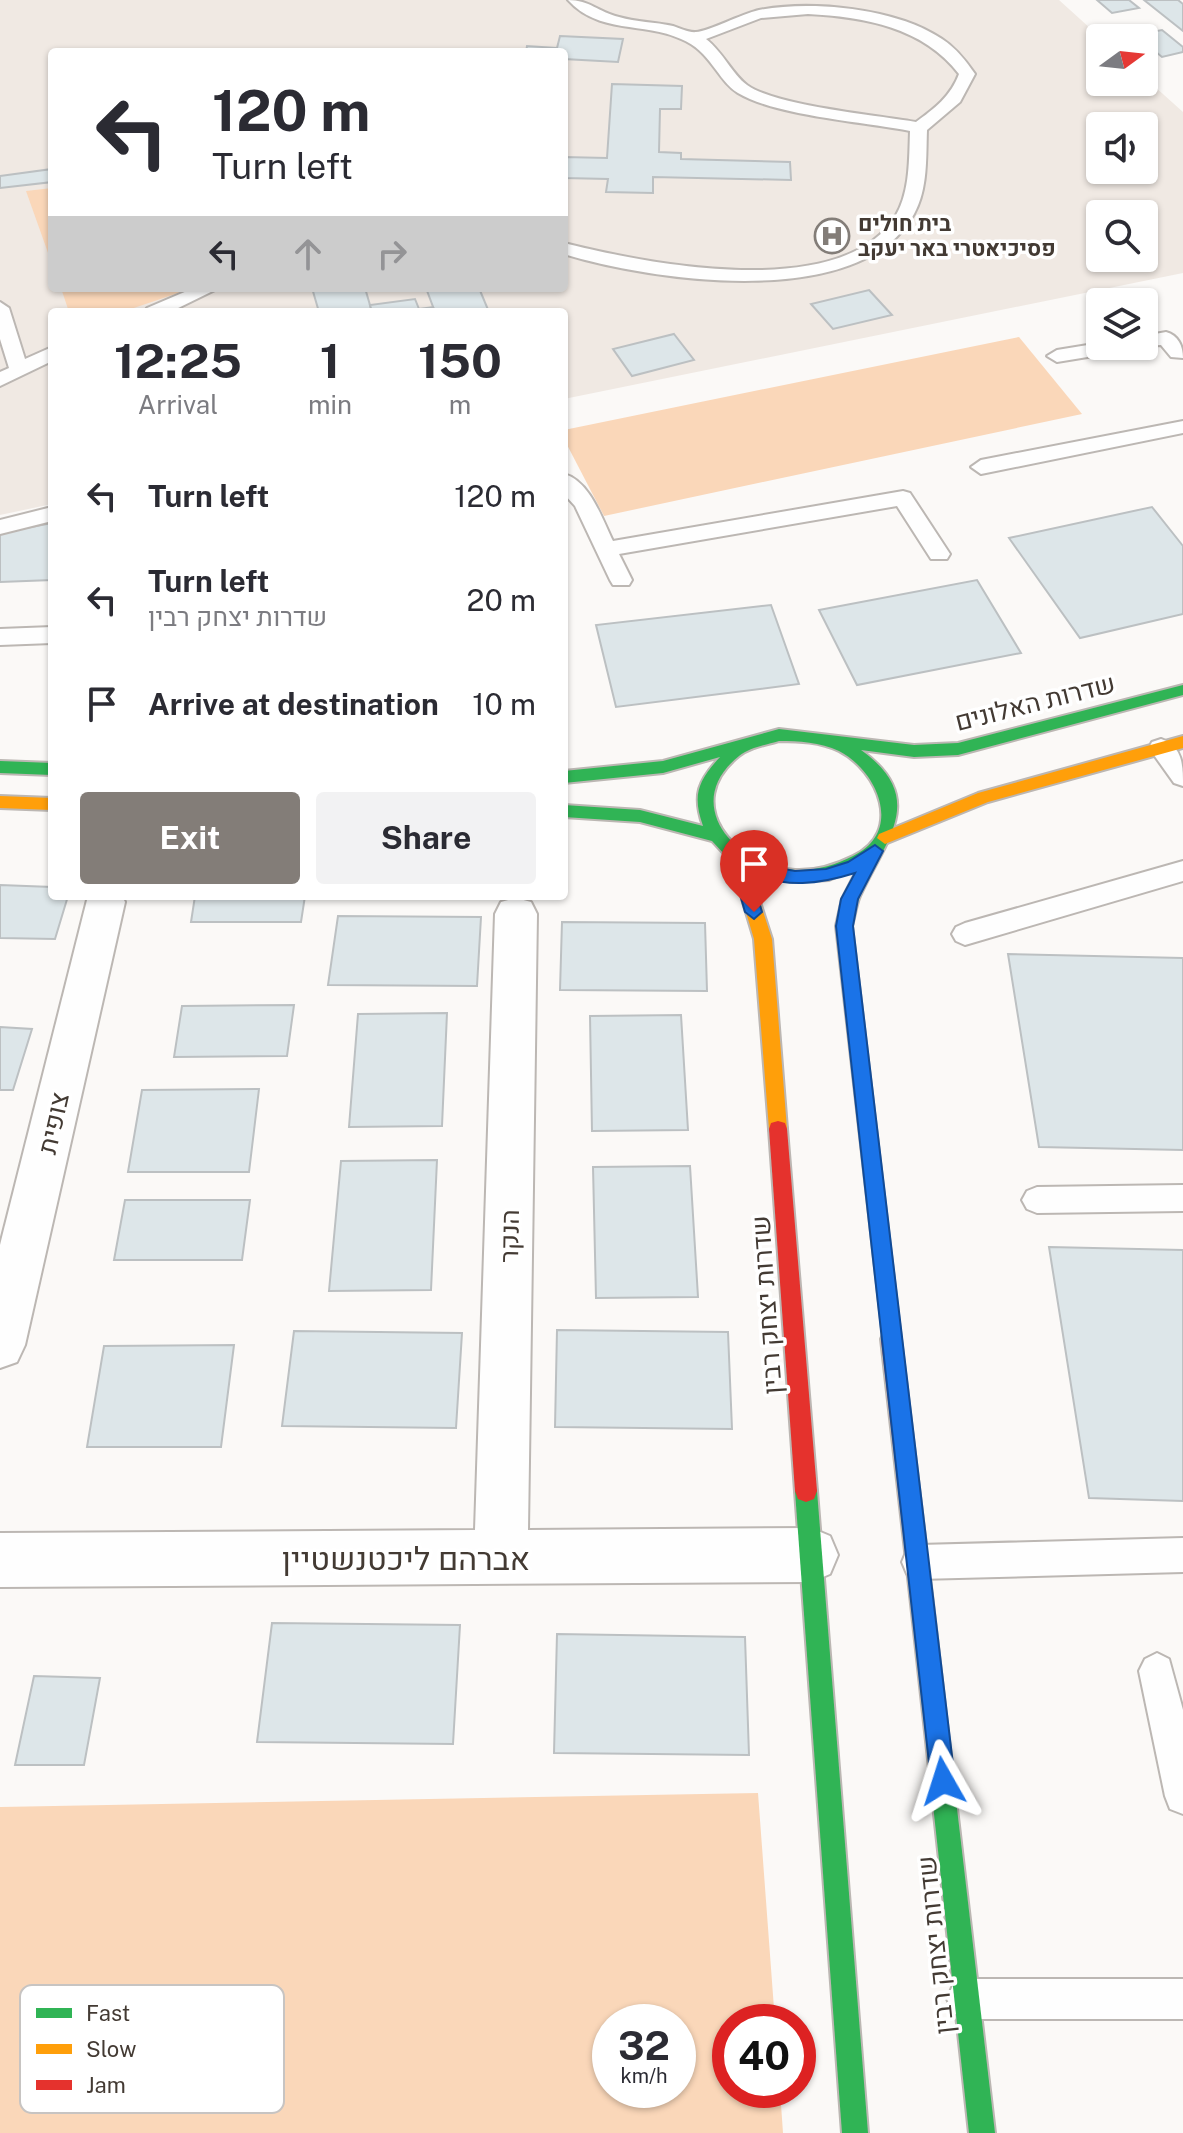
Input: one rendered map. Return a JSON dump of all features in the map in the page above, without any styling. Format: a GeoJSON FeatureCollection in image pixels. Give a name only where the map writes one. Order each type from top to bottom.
{"type":"FeatureCollection","features":[{"type":"Feature","properties":{"kind":"street","name":"שדרות האלונים"},"geometry":{"type":"LineString","coordinates":[[802,736],[914,751],[958,749],[1183,690]]}},
{"type":"Feature","properties":{"kind":"street"},"geometry":{"type":"LineString","coordinates":[[568,777],[663,767],[701,759],[758,739],[802,736],[850,750],[882,780],[890,799],[892,819],[880,844]]}},
{"type":"Feature","properties":{"kind":"street"},"geometry":{"type":"LineString","coordinates":[[758,739],[732,750],[714,768],[704,789],[703,813],[713,835],[738,859],[765,872],[826,876],[853,867],[880,844],[984,797],[1172,745]]}},
{"type":"Feature","properties":{"kind":"street"},"geometry":{"type":"LineString","coordinates":[[0,767],[48,769]]}},
{"type":"Feature","properties":{"kind":"street"},"geometry":{"type":"LineString","coordinates":[[0,802],[48,804]]}},
{"type":"Feature","properties":{"kind":"street"},"geometry":{"type":"LineString","coordinates":[[568,811],[636,814],[685,824],[713,835]]}},
{"type":"Feature","properties":{"kind":"street","name":"שדרות יצחק רבין"},"geometry":{"type":"LineString","coordinates":[[880,844],[850,899],[844,926],[982,2133]]}},
{"type":"Feature","properties":{"kind":"street","name":"שדרות יצחק רבין"},"geometry":{"type":"LineString","coordinates":[[738,859],[763,939],[855,2133]]}},
{"type":"Feature","properties":{"kind":"street","name":"צופית"},"geometry":{"type":"LineString","coordinates":[[0,1345],[105,902]]}},
{"type":"Feature","properties":{"kind":"street","name":"הנקר"},"geometry":{"type":"LineString","coordinates":[[501,1557],[516,914]]}},
{"type":"Feature","properties":{"kind":"street","name":"אברהם ליכטנשטיין"},"geometry":{"type":"LineString","coordinates":[[0,1560],[811,1555]]}},
{"type":"Feature","properties":{"kind":"lane"},"geometry":{"type":"LineString","coordinates":[[576,0],[618,24],[683,34],[694,39],[720,60],[741,89],[777,102],[919,128],[947,108],[964,84],[967,74],[953,55],[932,39],[903,26],[810,9],[772,11],[727,24],[694,39]]}},
{"type":"Feature","properties":{"kind":"lane"},"geometry":{"type":"LineString","coordinates":[[568,249],[682,270],[776,275],[811,270],[866,251],[890,234],[906,214],[914,187],[919,128]]}},
{"type":"Feature","properties":{"kind":"lane"},"geometry":{"type":"LineString","coordinates":[[163,308],[201,292]]}},
{"type":"Feature","properties":{"kind":"lane"},"geometry":{"type":"LineString","coordinates":[[0,308],[19,370]]}},
{"type":"Feature","properties":{"kind":"lane"},"geometry":{"type":"LineString","coordinates":[[1158,339],[1166,338],[1181,355]]}},
{"type":"Feature","properties":{"kind":"lane"},"geometry":{"type":"LineString","coordinates":[[1057,356],[1086,351]]}},
{"type":"Feature","properties":{"kind":"lane"},"geometry":{"type":"LineString","coordinates":[[0,380],[48,355]]}},
{"type":"Feature","properties":{"kind":"lane"},"geometry":{"type":"LineString","coordinates":[[981,467],[1183,427]]}},
{"type":"Feature","properties":{"kind":"lane"},"geometry":{"type":"LineString","coordinates":[[568,485],[584,503],[621,580]]}},
{"type":"Feature","properties":{"kind":"lane"},"geometry":{"type":"LineString","coordinates":[[607,549],[903,498],[939,554]]}},
{"type":"Feature","properties":{"kind":"lane"},"geometry":{"type":"LineString","coordinates":[[0,527],[48,515]]}},
{"type":"Feature","properties":{"kind":"lane"},"geometry":{"type":"LineString","coordinates":[[0,637],[48,635]]}},
{"type":"Feature","properties":{"kind":"lane"},"geometry":{"type":"LineString","coordinates":[[1172,745],[1183,777]]}},
{"type":"Feature","properties":{"kind":"lane"},"geometry":{"type":"LineString","coordinates":[[965,934],[1183,871]]}},
{"type":"Feature","properties":{"kind":"lane"},"geometry":{"type":"LineString","coordinates":[[1037,1200],[1183,1198]]}},
{"type":"Feature","properties":{"kind":"lane"},"geometry":{"type":"LineString","coordinates":[[919,1562],[1183,1555]]}},
{"type":"Feature","properties":{"kind":"lane"},"geometry":{"type":"LineString","coordinates":[[1157,1671],[1183,1796]]}},
{"type":"Feature","properties":{"kind":"lane"},"geometry":{"type":"LineString","coordinates":[[967,1999],[1183,1999]]}},
{"type":"Feature","properties":{"kind":"shaded area","name":"בית חולים פסיכיאטרי באר יעקב"},"geometry":{"type":"Polygon","coordinates":[[[0,0],[1059,0],[1086,24],[1086,96],[1158,96],[1158,90],[1183,112],[1183,273],[1109,288],[1086,288],[1086,293],[568,398],[568,308],[48,308],[48,505],[0,515],[0,0]]]}},
{"type":"Feature","properties":{"kind":"shaded area"},"geometry":{"type":"Polygon","coordinates":[[[48,188],[48,253],[26,191],[48,188]]]}},
{"type":"Feature","properties":{"kind":"shaded area"},"geometry":{"type":"Polygon","coordinates":[[[62,292],[181,292],[134,308],[68,308],[62,292]]]}},
{"type":"Feature","properties":{"kind":"shaded area"},"geometry":{"type":"Polygon","coordinates":[[[1019,337],[1082,414],[604,516],[568,447],[568,429],[1019,337]]]}},
{"type":"Feature","properties":{"kind":"shaded area"},"geometry":{"type":"Polygon","coordinates":[[[758,1793],[774,2004],[712,2004],[712,2108],[781,2108],[783,2133],[0,2133],[0,1807],[758,1793]]]}},
{"type":"Feature","properties":{"kind":"building"},"geometry":{"type":"Polygon","coordinates":[[[1097,0],[1129,0],[1139,8],[1112,13],[1097,0]]]}},
{"type":"Feature","properties":{"kind":"building"},"geometry":{"type":"Polygon","coordinates":[[[1144,0],[1178,0],[1183,4],[1183,31],[1144,0]]]}},
{"type":"Feature","properties":{"kind":"building"},"geometry":{"type":"Polygon","coordinates":[[[1162,30],[1183,47],[1183,52],[1162,57],[1158,54],[1158,31],[1162,30]]]}},
{"type":"Feature","properties":{"kind":"building"},"geometry":{"type":"Polygon","coordinates":[[[560,36],[623,39],[618,62],[568,59],[568,48],[557,48],[560,36]]]}},
{"type":"Feature","properties":{"kind":"building"},"geometry":{"type":"Polygon","coordinates":[[[612,84],[682,86],[681,109],[660,109],[659,152],[681,153],[681,159],[790,162],[791,180],[653,177],[653,193],[606,192],[608,179],[568,178],[568,157],[607,158],[612,84]]]}},
{"type":"Feature","properties":{"kind":"building"},"geometry":{"type":"Polygon","coordinates":[[[48,170],[48,182],[0,188],[0,176],[48,170]]]}},
{"type":"Feature","properties":{"kind":"building"},"geometry":{"type":"Polygon","coordinates":[[[869,290],[892,315],[833,329],[811,304],[869,290]]]}},
{"type":"Feature","properties":{"kind":"building"},"geometry":{"type":"Polygon","coordinates":[[[313,292],[366,292],[371,308],[318,308],[313,292]]]}},
{"type":"Feature","properties":{"kind":"building"},"geometry":{"type":"Polygon","coordinates":[[[428,292],[481,292],[487,308],[434,308],[428,292]]]}},
{"type":"Feature","properties":{"kind":"building"},"geometry":{"type":"Polygon","coordinates":[[[415,299],[419,308],[371,308],[370,305],[415,299]]]}},
{"type":"Feature","properties":{"kind":"building"},"geometry":{"type":"Polygon","coordinates":[[[674,334],[694,360],[632,376],[613,349],[674,334]]]}},
{"type":"Feature","properties":{"kind":"building"},"geometry":{"type":"Polygon","coordinates":[[[1152,507],[1183,546],[1183,614],[1080,638],[1009,538],[1152,507]]]}},
{"type":"Feature","properties":{"kind":"building"},"geometry":{"type":"Polygon","coordinates":[[[48,524],[48,580],[0,582],[0,533],[48,524]]]}},
{"type":"Feature","properties":{"kind":"building"},"geometry":{"type":"Polygon","coordinates":[[[977,580],[1021,653],[857,685],[819,610],[977,580]]]}},
{"type":"Feature","properties":{"kind":"building"},"geometry":{"type":"Polygon","coordinates":[[[771,605],[799,684],[616,707],[596,625],[771,605]]]}},
{"type":"Feature","properties":{"kind":"building"},"geometry":{"type":"Polygon","coordinates":[[[0,885],[48,887],[48,900],[67,900],[55,939],[0,938],[0,885]]]}},
{"type":"Feature","properties":{"kind":"building"},"geometry":{"type":"Polygon","coordinates":[[[194,900],[304,900],[301,922],[191,922],[194,900]]]}},
{"type":"Feature","properties":{"kind":"building"},"geometry":{"type":"Polygon","coordinates":[[[338,916],[481,917],[477,986],[328,985],[338,916]]]}},
{"type":"Feature","properties":{"kind":"building"},"geometry":{"type":"Polygon","coordinates":[[[562,922],[705,923],[707,991],[560,990],[562,922]]]}},
{"type":"Feature","properties":{"kind":"building"},"geometry":{"type":"Polygon","coordinates":[[[1008,954],[1183,958],[1183,1150],[1039,1147],[1008,954]]]}},
{"type":"Feature","properties":{"kind":"building"},"geometry":{"type":"Polygon","coordinates":[[[294,1005],[287,1056],[174,1057],[182,1006],[294,1005]]]}},
{"type":"Feature","properties":{"kind":"building"},"geometry":{"type":"Polygon","coordinates":[[[447,1013],[442,1126],[349,1127],[358,1014],[447,1013]]]}},
{"type":"Feature","properties":{"kind":"building"},"geometry":{"type":"Polygon","coordinates":[[[681,1015],[688,1130],[592,1131],[590,1016],[681,1015]]]}},
{"type":"Feature","properties":{"kind":"building"},"geometry":{"type":"Polygon","coordinates":[[[0,1027],[32,1029],[13,1090],[0,1090],[0,1027]]]}},
{"type":"Feature","properties":{"kind":"building"},"geometry":{"type":"Polygon","coordinates":[[[259,1089],[249,1172],[128,1172],[142,1090],[259,1089]]]}},
{"type":"Feature","properties":{"kind":"building"},"geometry":{"type":"Polygon","coordinates":[[[437,1160],[431,1290],[329,1291],[341,1161],[437,1160]]]}},
{"type":"Feature","properties":{"kind":"building"},"geometry":{"type":"Polygon","coordinates":[[[690,1166],[698,1297],[596,1298],[593,1167],[690,1166]]]}},
{"type":"Feature","properties":{"kind":"building"},"geometry":{"type":"Polygon","coordinates":[[[125,1200],[250,1200],[242,1260],[114,1260],[125,1200]]]}},
{"type":"Feature","properties":{"kind":"building"},"geometry":{"type":"Polygon","coordinates":[[[1049,1247],[1183,1250],[1183,1501],[1089,1498],[1049,1247]]]}},
{"type":"Feature","properties":{"kind":"building"},"geometry":{"type":"Polygon","coordinates":[[[557,1330],[728,1332],[732,1429],[555,1427],[557,1330]]]}},
{"type":"Feature","properties":{"kind":"building"},"geometry":{"type":"Polygon","coordinates":[[[294,1331],[462,1333],[456,1428],[282,1426],[294,1331]]]}},
{"type":"Feature","properties":{"kind":"building"},"geometry":{"type":"Polygon","coordinates":[[[234,1345],[221,1447],[87,1447],[104,1346],[234,1345]]]}},
{"type":"Feature","properties":{"kind":"building"},"geometry":{"type":"Polygon","coordinates":[[[272,1623],[460,1625],[453,1744],[257,1742],[272,1623]]]}},
{"type":"Feature","properties":{"kind":"building"},"geometry":{"type":"Polygon","coordinates":[[[557,1634],[745,1637],[749,1755],[554,1753],[557,1634]]]}},
{"type":"Feature","properties":{"kind":"building"},"geometry":{"type":"Polygon","coordinates":[[[34,1676],[100,1678],[84,1765],[15,1765],[34,1676]]]}},
{"type":"Feature","properties":{"kind":"traffic: fast"},"geometry":{"type":"LineString","coordinates":[[838,741],[914,751],[958,749],[1183,690]]}},
{"type":"Feature","properties":{"kind":"traffic: fast"},"geometry":{"type":"LineString","coordinates":[[779,735],[833,742],[864,760],[876,773],[889,802],[890,817],[886,832],[863,859],[829,874],[793,876],[760,868],[732,852],[712,830],[704,805],[709,778],[733,752],[779,735]]}},
{"type":"Feature","properties":{"kind":"traffic: fast"},"geometry":{"type":"LineString","coordinates":[[568,777],[663,767],[740,745]]}},
{"type":"Feature","properties":{"kind":"traffic: fast"},"geometry":{"type":"LineString","coordinates":[[0,767],[48,769]]}},
{"type":"Feature","properties":{"kind":"traffic: fast"},"geometry":{"type":"LineString","coordinates":[[568,811],[640,816],[713,835]]}},
{"type":"Feature","properties":{"kind":"traffic: fast"},"geometry":{"type":"LineString","coordinates":[[875,851],[850,899],[844,926],[891,1339]]}},
{"type":"Feature","properties":{"kind":"traffic: fast"},"geometry":{"type":"LineString","coordinates":[[806,1491],[855,2133]]}},
{"type":"Feature","properties":{"kind":"traffic: fast"},"geometry":{"type":"LineString","coordinates":[[921,1595],[982,2133]]}},
{"type":"Feature","properties":{"kind":"traffic: slow"},"geometry":{"type":"LineString","coordinates":[[885,838],[984,797],[1183,742]]}},
{"type":"Feature","properties":{"kind":"traffic: slow"},"geometry":{"type":"LineString","coordinates":[[0,802],[48,804]]}},
{"type":"Feature","properties":{"kind":"traffic: slow"},"geometry":{"type":"LineString","coordinates":[[738,859],[763,939],[778,1129]]}},
{"type":"Feature","properties":{"kind":"traffic: jam"},"geometry":{"type":"LineString","coordinates":[[778,1129],[806,1491]]}},
{"type":"Feature","properties":{"kind":"traffic: jam"},"geometry":{"type":"LineString","coordinates":[[891,1339],[921,1595]]}},
{"type":"Feature","properties":{"kind":"place","name":"בית חולים פסיכיאטרי באר יעקב"},"geometry":{"type":"Point","coordinates":[832,236]}},
{"type":"Feature","properties":{"kind":"route"},"geometry":{"type":"LineString","coordinates":[[754,912],[738,859],[765,872],[795,877],[826,876],[853,867],[875,851],[850,899],[844,926],[943,1781]]}}]}
